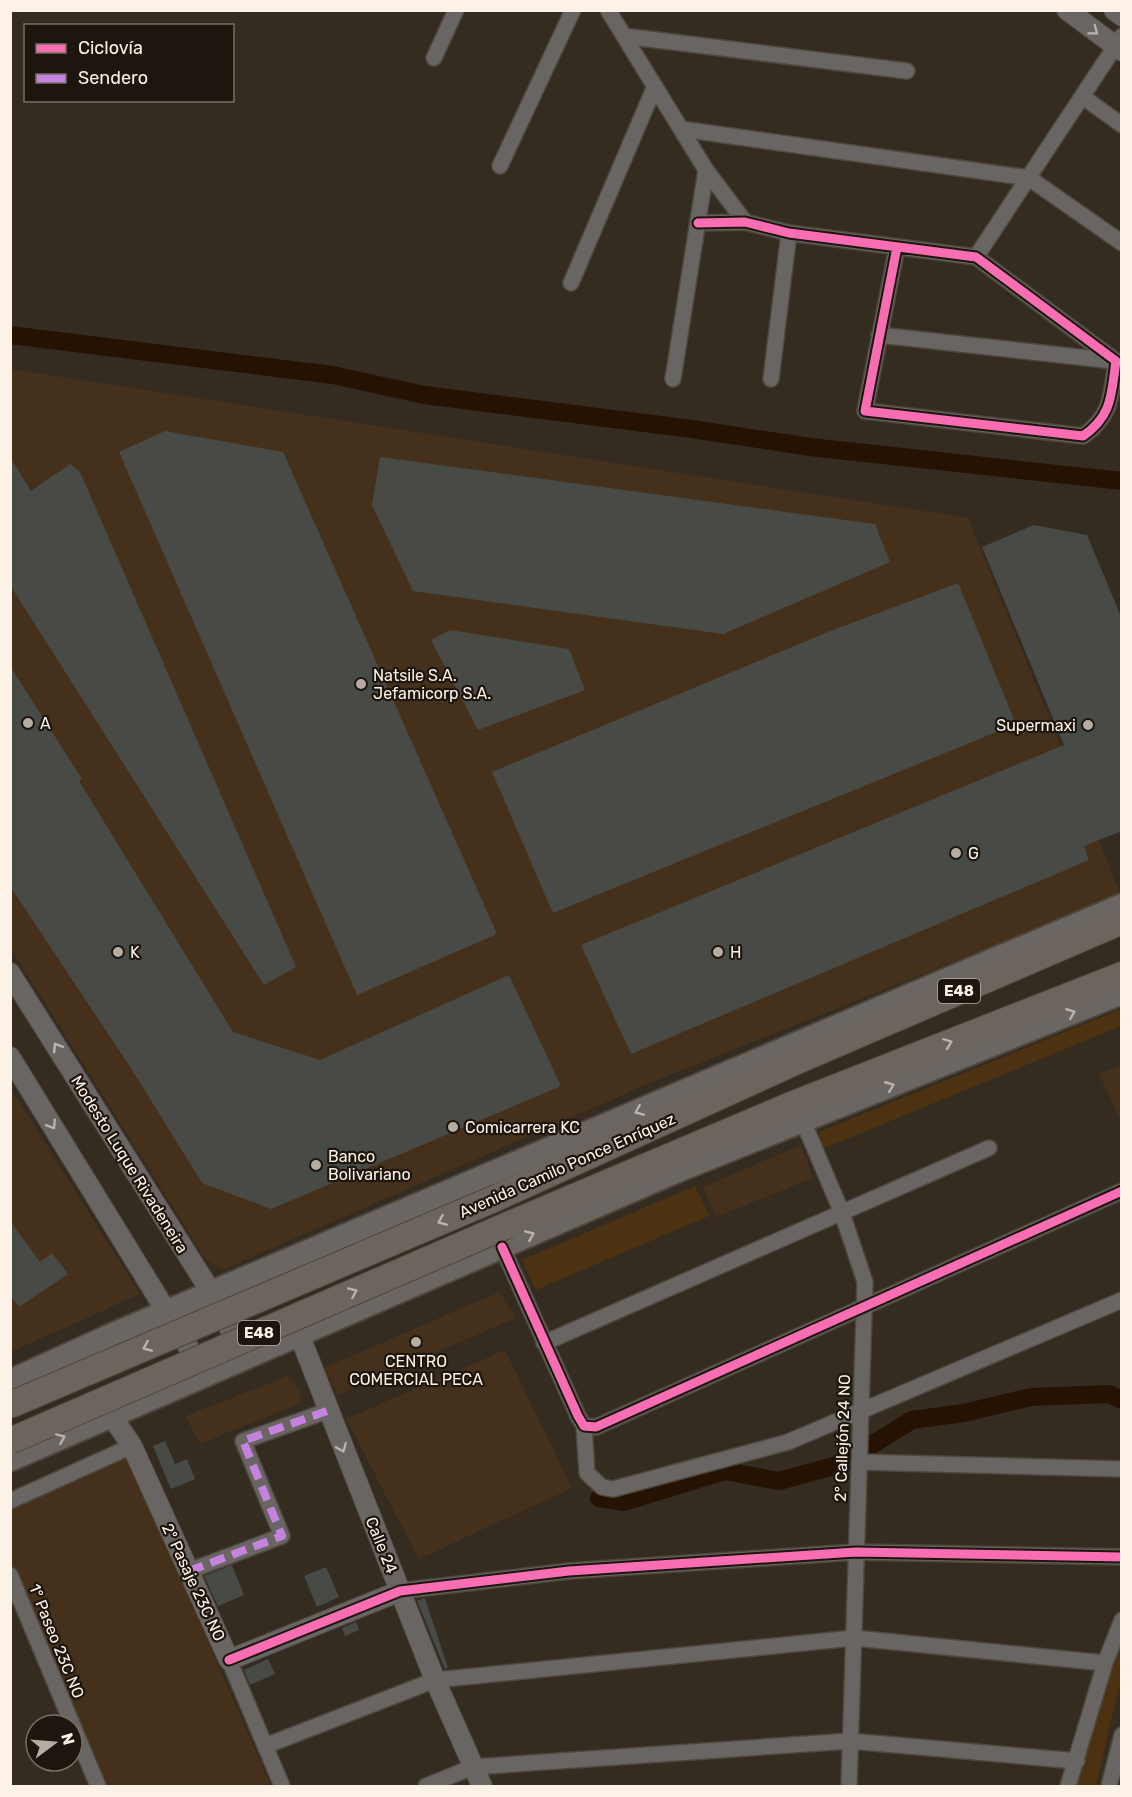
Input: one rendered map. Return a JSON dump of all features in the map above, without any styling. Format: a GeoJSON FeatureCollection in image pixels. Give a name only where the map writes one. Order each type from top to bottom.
{"type":"FeatureCollection","features":[{"type":"Feature","properties":{"kind":"main road","name":"Avenida Camilo Ponce Enríquez"},"geometry":{"type":"LineString","coordinates":[[10,1381],[211,1292],[1122,905]]}},
{"type":"Feature","properties":{"kind":"main road","name":"Avenida Camilo Ponce Enríquez"},"geometry":{"type":"LineString","coordinates":[[10,1405],[496,1198],[797,1061],[1122,921]]}},
{"type":"Feature","properties":{"kind":"main road","name":"Avenida Camilo Ponce Enríquez"},"geometry":{"type":"LineString","coordinates":[[10,1441],[768,1114],[799,1112],[1122,975]]}},
{"type":"Feature","properties":{"kind":"main road"},"geometry":{"type":"LineString","coordinates":[[680,1170],[799,1112],[848,1102],[1122,993]]}},
{"type":"Feature","properties":{"kind":"main road"},"geometry":{"type":"LineString","coordinates":[[857,1035],[881,1008],[924,1006]]}},
{"type":"Feature","properties":{"kind":"main road"},"geometry":{"type":"LineString","coordinates":[[693,1088],[797,1061]]}},
{"type":"Feature","properties":{"kind":"main road","name":"E48"},"geometry":{"type":"LineString","coordinates":[[10,1460],[680,1170]]}},
{"type":"Feature","properties":{"kind":"main road"},"geometry":{"type":"LineString","coordinates":[[266,1269],[252,1288],[250,1297],[253,1313],[264,1326],[279,1333],[299,1334]]}},
{"type":"Feature","properties":{"kind":"main road"},"geometry":{"type":"LineString","coordinates":[[42,1367],[65,1365],[92,1375],[106,1395],[111,1415]]}},
{"type":"Feature","properties":{"kind":"street"},"geometry":{"type":"LineString","coordinates":[[434,58],[456,10]]}},
{"type":"Feature","properties":{"kind":"street"},"geometry":{"type":"LineString","coordinates":[[500,166],[573,10]]}},
{"type":"Feature","properties":{"kind":"street"},"geometry":{"type":"LineString","coordinates":[[608,10],[706,170],[745,222]]}},
{"type":"Feature","properties":{"kind":"street"},"geometry":{"type":"LineString","coordinates":[[976,257],[1119,45],[1067,10]]}},
{"type":"Feature","properties":{"kind":"street"},"geometry":{"type":"LineString","coordinates":[[1114,10],[1122,16]]}},
{"type":"Feature","properties":{"kind":"street"},"geometry":{"type":"LineString","coordinates":[[624,36],[907,71]]}},
{"type":"Feature","properties":{"kind":"street"},"geometry":{"type":"LineString","coordinates":[[571,283],[655,86]]}},
{"type":"Feature","properties":{"kind":"street"},"geometry":{"type":"LineString","coordinates":[[1083,97],[1122,125]]}},
{"type":"Feature","properties":{"kind":"street"},"geometry":{"type":"LineString","coordinates":[[681,129],[1029,178],[1122,243]]}},
{"type":"Feature","properties":{"kind":"street"},"geometry":{"type":"LineString","coordinates":[[673,379],[706,170]]}},
{"type":"Feature","properties":{"kind":"street"},"geometry":{"type":"LineString","coordinates":[[698,223],[745,222],[789,233],[976,257],[1116,361]]}},
{"type":"Feature","properties":{"kind":"street"},"geometry":{"type":"LineString","coordinates":[[771,379],[789,233]]}},
{"type":"Feature","properties":{"kind":"street"},"geometry":{"type":"LineString","coordinates":[[897,247],[865,411],[1083,436],[1098,426],[1108,410],[1116,361]]}},
{"type":"Feature","properties":{"kind":"street"},"geometry":{"type":"LineString","coordinates":[[879,335],[1116,361]]}},
{"type":"Feature","properties":{"kind":"street","name":"Modesto Luque Rivadeneira"},"geometry":{"type":"LineString","coordinates":[[10,973],[211,1292],[245,1358]]}},
{"type":"Feature","properties":{"kind":"street"},"geometry":{"type":"LineString","coordinates":[[10,1058],[168,1311],[205,1376]]}},
{"type":"Feature","properties":{"kind":"street","name":"2° Callejón 24 NO"},"geometry":{"type":"LineString","coordinates":[[799,1112],[842,1213],[865,1282],[849,1786]]}},
{"type":"Feature","properties":{"kind":"street"},"geometry":{"type":"LineString","coordinates":[[544,1342],[989,1148]]}},
{"type":"Feature","properties":{"kind":"street"},"geometry":{"type":"LineString","coordinates":[[584,1426],[596,1427],[1122,1191]]}},
{"type":"Feature","properties":{"kind":"street"},"geometry":{"type":"LineString","coordinates":[[502,1247],[584,1426],[587,1473],[602,1487],[613,1489],[788,1442],[862,1408],[1122,1300]]}},
{"type":"Feature","properties":{"kind":"street","name":"Calle 24"},"geometry":{"type":"LineString","coordinates":[[299,1334],[327,1411],[435,1680],[482,1786]]}},
{"type":"Feature","properties":{"kind":"street"},"geometry":{"type":"LineString","coordinates":[[189,1571],[282,1536],[243,1441],[327,1411]]}},
{"type":"Feature","properties":{"kind":"street","name":"2º Pasaje 23C NO"},"geometry":{"type":"LineString","coordinates":[[111,1415],[132,1446],[229,1660],[282,1786]]}},
{"type":"Feature","properties":{"kind":"street"},"geometry":{"type":"LineString","coordinates":[[10,1501],[132,1446]]}},
{"type":"Feature","properties":{"kind":"street"},"geometry":{"type":"LineString","coordinates":[[859,1462],[1122,1469]]}},
{"type":"Feature","properties":{"kind":"street"},"geometry":{"type":"LineString","coordinates":[[229,1660],[400,1591],[569,1570],[856,1552],[1122,1557]]}},
{"type":"Feature","properties":{"kind":"street","name":"1° Paseo 23C NO"},"geometry":{"type":"LineString","coordinates":[[10,1575],[98,1786]]}},
{"type":"Feature","properties":{"kind":"street"},"geometry":{"type":"LineString","coordinates":[[1068,1786],[1105,1663],[1122,1620]]}},
{"type":"Feature","properties":{"kind":"street"},"geometry":{"type":"LineString","coordinates":[[265,1746],[435,1680],[854,1638],[1105,1663]]}},
{"type":"Feature","properties":{"kind":"street"},"geometry":{"type":"LineString","coordinates":[[1109,1786],[1122,1736]]}},
{"type":"Feature","properties":{"kind":"street"},"geometry":{"type":"LineString","coordinates":[[426,1786],[473,1767],[850,1742],[1077,1761]]}},
{"type":"Feature","properties":{"kind":"shaded area"},"geometry":{"type":"Polygon","coordinates":[[[11,369],[968,518],[1121,895],[650,1083],[224,1269],[206,1260],[11,949],[11,369]]]}},
{"type":"Feature","properties":{"kind":"shaded area"},"geometry":{"type":"Polygon","coordinates":[[[1121,1009],[1121,1026],[827,1147],[821,1147],[817,1137],[821,1131],[1121,1009]]]}},
{"type":"Feature","properties":{"kind":"shaded area"},"geometry":{"type":"Polygon","coordinates":[[[1121,1065],[1121,1123],[1099,1074],[1121,1065]]]}},
{"type":"Feature","properties":{"kind":"shaded area"},"geometry":{"type":"Polygon","coordinates":[[[10,1087],[140,1294],[11,1352],[10,1352],[10,1087]]]}},
{"type":"Feature","properties":{"kind":"shaded area"},"geometry":{"type":"Polygon","coordinates":[[[801,1145],[813,1178],[716,1217],[703,1187],[801,1145]]]}},
{"type":"Feature","properties":{"kind":"shaded area"},"geometry":{"type":"Polygon","coordinates":[[[695,1186],[709,1216],[536,1290],[522,1260],[695,1186]]]}},
{"type":"Feature","properties":{"kind":"shaded area"},"geometry":{"type":"Polygon","coordinates":[[[499,1292],[516,1318],[337,1395],[324,1368],[499,1292]]]}},
{"type":"Feature","properties":{"kind":"shaded area"},"geometry":{"type":"Polygon","coordinates":[[[505,1350],[572,1488],[419,1559],[346,1419],[505,1350]]]}},
{"type":"Feature","properties":{"kind":"shaded area"},"geometry":{"type":"Polygon","coordinates":[[[288,1376],[300,1391],[301,1403],[200,1444],[185,1416],[288,1376]]]}},
{"type":"Feature","properties":{"kind":"shaded area"},"geometry":{"type":"Polygon","coordinates":[[[127,1456],[271,1786],[105,1786],[84,1739],[84,1713],[72,1713],[11,1577],[10,1504],[127,1456]]]}},
{"type":"Feature","properties":{"kind":"shaded area"},"geometry":{"type":"Polygon","coordinates":[[[1121,1642],[1121,1679],[1096,1786],[1076,1786],[1121,1642]]]}},
{"type":"Feature","properties":{"kind":"building"},"geometry":{"type":"Polygon","coordinates":[[[165,431],[283,452],[497,934],[357,995],[119,452],[165,431]]]}},
{"type":"Feature","properties":{"kind":"building"},"geometry":{"type":"Polygon","coordinates":[[[10,457],[31,491],[70,464],[80,472],[296,967],[264,985],[10,585],[10,457]]]}},
{"type":"Feature","properties":{"kind":"building"},"geometry":{"type":"Polygon","coordinates":[[[380,457],[875,524],[890,562],[723,634],[413,591],[372,505],[380,457]]]}},
{"type":"Feature","properties":{"kind":"building"},"geometry":{"type":"Polygon","coordinates":[[[1034,525],[1087,535],[1122,619],[1122,831],[1084,846],[1089,860],[631,1054],[581,945],[1064,745],[982,547],[1034,525]]]}},
{"type":"Feature","properties":{"kind":"building"},"geometry":{"type":"Polygon","coordinates":[[[958,583],[1016,724],[553,913],[492,772],[833,630],[958,583]]]}},
{"type":"Feature","properties":{"kind":"building"},"geometry":{"type":"Polygon","coordinates":[[[450,630],[569,649],[585,690],[478,730],[431,640],[450,630]]]}},
{"type":"Feature","properties":{"kind":"building"},"geometry":{"type":"Polygon","coordinates":[[[10,666],[82,779],[79,781],[233,1032],[320,1060],[509,975],[561,1086],[271,1209],[202,1183],[134,1073],[10,886],[10,666]]]}},
{"type":"Feature","properties":{"kind":"building"},"geometry":{"type":"Polygon","coordinates":[[[10,1221],[40,1262],[52,1253],[68,1274],[19,1307],[10,1295],[10,1221]]]}},
{"type":"Feature","properties":{"kind":"building"},"geometry":{"type":"Polygon","coordinates":[[[165,1441],[175,1464],[187,1459],[195,1479],[171,1489],[153,1446],[165,1441]]]}},
{"type":"Feature","properties":{"kind":"building"},"geometry":{"type":"Polygon","coordinates":[[[232,1565],[244,1595],[218,1606],[204,1576],[232,1565]]]}},
{"type":"Feature","properties":{"kind":"building"},"geometry":{"type":"Polygon","coordinates":[[[326,1567],[339,1597],[317,1607],[304,1576],[326,1567]]]}},
{"type":"Feature","properties":{"kind":"building"},"geometry":{"type":"Polygon","coordinates":[[[425,1598],[448,1668],[445,1669],[417,1601],[425,1598]]]}},
{"type":"Feature","properties":{"kind":"building"},"geometry":{"type":"Polygon","coordinates":[[[356,1622],[359,1630],[345,1636],[342,1628],[356,1622]]]}},
{"type":"Feature","properties":{"kind":"building"},"geometry":{"type":"Polygon","coordinates":[[[268,1659],[275,1674],[250,1685],[244,1670],[268,1659]]]}},
{"type":"Feature","properties":{"kind":"waterway"},"geometry":{"type":"LineString","coordinates":[[10,335],[333,375],[424,395],[692,429],[810,447],[1122,481]]}},
{"type":"Feature","properties":{"kind":"waterway"},"geometry":{"type":"LineString","coordinates":[[599,1498],[624,1502],[725,1471],[779,1481],[841,1464],[912,1420],[964,1413],[1031,1397],[1109,1394],[1122,1400]]}},
{"type":"Feature","properties":{"kind":"marked path"},"geometry":{"type":"LineString","coordinates":[[189,1571],[282,1536],[243,1441],[327,1411]]}},
{"type":"Feature","properties":{"kind":"cycle path"},"geometry":{"type":"LineString","coordinates":[[698,223],[745,222],[789,233],[976,257],[1116,361],[1109,403],[1093,428],[1083,436],[865,411],[897,247]]}},
{"type":"Feature","properties":{"kind":"cycle path"},"geometry":{"type":"LineString","coordinates":[[502,1247],[578,1416],[584,1426],[596,1427],[1122,1191]]}},
{"type":"Feature","properties":{"kind":"cycle path"},"geometry":{"type":"LineString","coordinates":[[229,1660],[400,1591],[569,1571],[856,1552],[1122,1557]]}},
{"type":"Feature","properties":{"kind":"place","name":"Natsile S.A. Jefamicorp S.A."},"geometry":{"type":"Point","coordinates":[361,684]}},
{"type":"Feature","properties":{"kind":"place","name":"A"},"geometry":{"type":"Point","coordinates":[28,723]}},
{"type":"Feature","properties":{"kind":"place","name":"Supermaxi"},"geometry":{"type":"Point","coordinates":[1088,725]}},
{"type":"Feature","properties":{"kind":"place","name":"G"},"geometry":{"type":"Point","coordinates":[956,853]}},
{"type":"Feature","properties":{"kind":"place","name":"K"},"geometry":{"type":"Point","coordinates":[118,952]}},
{"type":"Feature","properties":{"kind":"place","name":"H"},"geometry":{"type":"Point","coordinates":[718,952]}},
{"type":"Feature","properties":{"kind":"place","name":"Comicarrera KC"},"geometry":{"type":"Point","coordinates":[453,1127]}},
{"type":"Feature","properties":{"kind":"place","name":"Banco Bolivariano"},"geometry":{"type":"Point","coordinates":[316,1165]}},
{"type":"Feature","properties":{"kind":"place","name":"CENTRO COMERCIAL PECA"},"geometry":{"type":"Point","coordinates":[416,1342]}}]}
